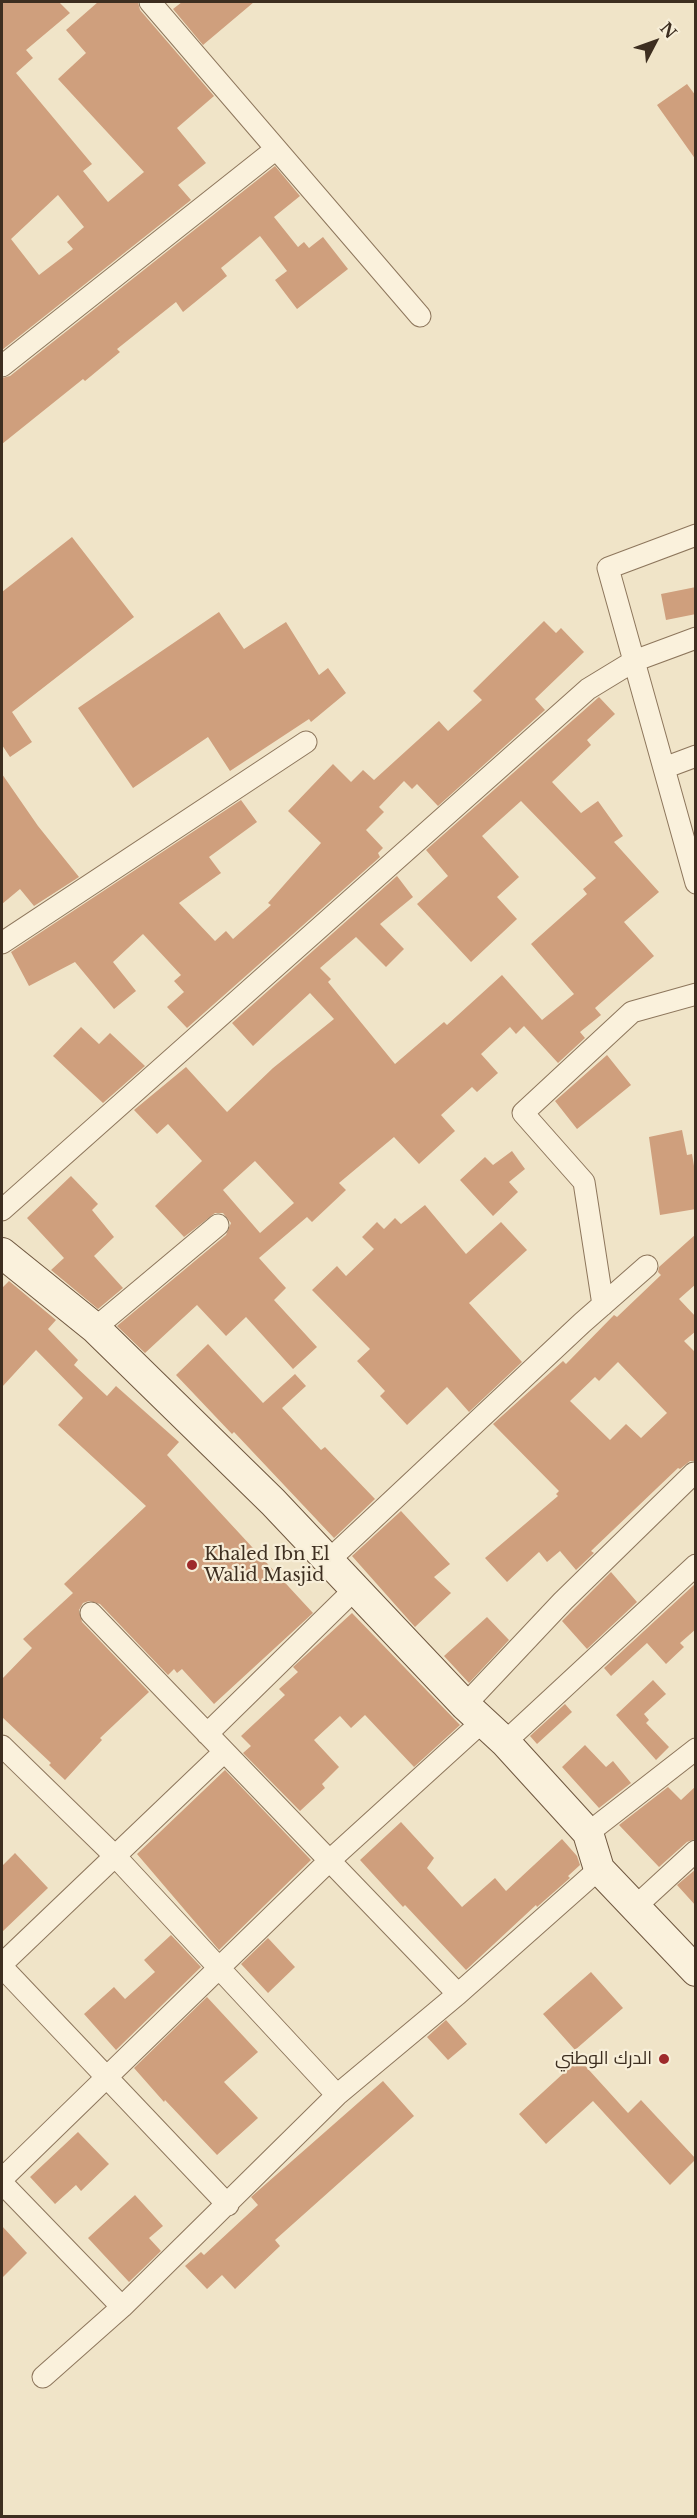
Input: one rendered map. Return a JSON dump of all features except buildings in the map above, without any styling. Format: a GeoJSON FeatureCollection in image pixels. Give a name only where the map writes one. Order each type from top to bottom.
{"type":"FeatureCollection","features":[{"type":"Feature","properties":{"kind":"street"},"geometry":{"type":"LineString","coordinates":[[156,3],[276,149],[420,316]]}},
{"type":"Feature","properties":{"kind":"street"},"geometry":{"type":"LineString","coordinates":[[2,366],[276,149]]}},
{"type":"Feature","properties":{"kind":"street"},"geometry":{"type":"LineString","coordinates":[[696,536],[608,568],[696,883]]}},
{"type":"Feature","properties":{"kind":"street"},"geometry":{"type":"LineString","coordinates":[[2,1210],[588,689],[634,661],[696,638]]}},
{"type":"Feature","properties":{"kind":"street"},"geometry":{"type":"LineString","coordinates":[[2,943],[306,741]]}},
{"type":"Feature","properties":{"kind":"street"},"geometry":{"type":"LineString","coordinates":[[664,768],[696,756]]}},
{"type":"Feature","properties":{"kind":"street"},"geometry":{"type":"LineString","coordinates":[[603,1305],[584,1182],[523,1113],[632,1011],[696,994]]}},
{"type":"Feature","properties":{"kind":"street"},"geometry":{"type":"LineString","coordinates":[[94,1328],[218,1225]]}},
{"type":"Feature","properties":{"kind":"street"},"geometry":{"type":"LineString","coordinates":[[2,1253],[94,1328],[273,1502],[473,1713],[506,1742],[588,1833],[599,1869],[696,1971]]}},
{"type":"Feature","properties":{"kind":"street"},"geometry":{"type":"LineString","coordinates":[[328,1561],[647,1266]]}},
{"type":"Feature","properties":{"kind":"street"},"geometry":{"type":"LineString","coordinates":[[122,2307],[2,2181],[329,1861],[473,1713],[562,1601],[694,1473]]}},
{"type":"Feature","properties":{"kind":"street"},"geometry":{"type":"LineString","coordinates":[[506,1742],[696,1565]]}},
{"type":"Feature","properties":{"kind":"street"},"geometry":{"type":"LineString","coordinates":[[207,1734],[354,1590]]}},
{"type":"Feature","properties":{"kind":"street"},"geometry":{"type":"LineString","coordinates":[[91,1613],[458,1994]]}},
{"type":"Feature","properties":{"kind":"street"},"geometry":{"type":"LineString","coordinates":[[2,1746],[116,1857],[337,2095]]}},
{"type":"Feature","properties":{"kind":"street"},"geometry":{"type":"LineString","coordinates":[[588,1833],[696,1749]]}},
{"type":"Feature","properties":{"kind":"street"},"geometry":{"type":"LineString","coordinates":[[224,1752],[2,1965],[228,2205]]}},
{"type":"Feature","properties":{"kind":"street"},"geometry":{"type":"LineString","coordinates":[[635,1907],[696,1851]]}},
{"type":"Feature","properties":{"kind":"street"},"geometry":{"type":"LineString","coordinates":[[43,2377],[122,2307],[337,2095],[458,1994],[599,1869]]}},
{"type":"Feature","properties":{"kind":"place","name":"Khaled Ibn El Walid Masjid"},"geometry":{"type":"Point","coordinates":[192,1565]}},
{"type":"Feature","properties":{"kind":"place","name":"الدرك الوطني"},"geometry":{"type":"Point","coordinates":[664,2059]}}]}
